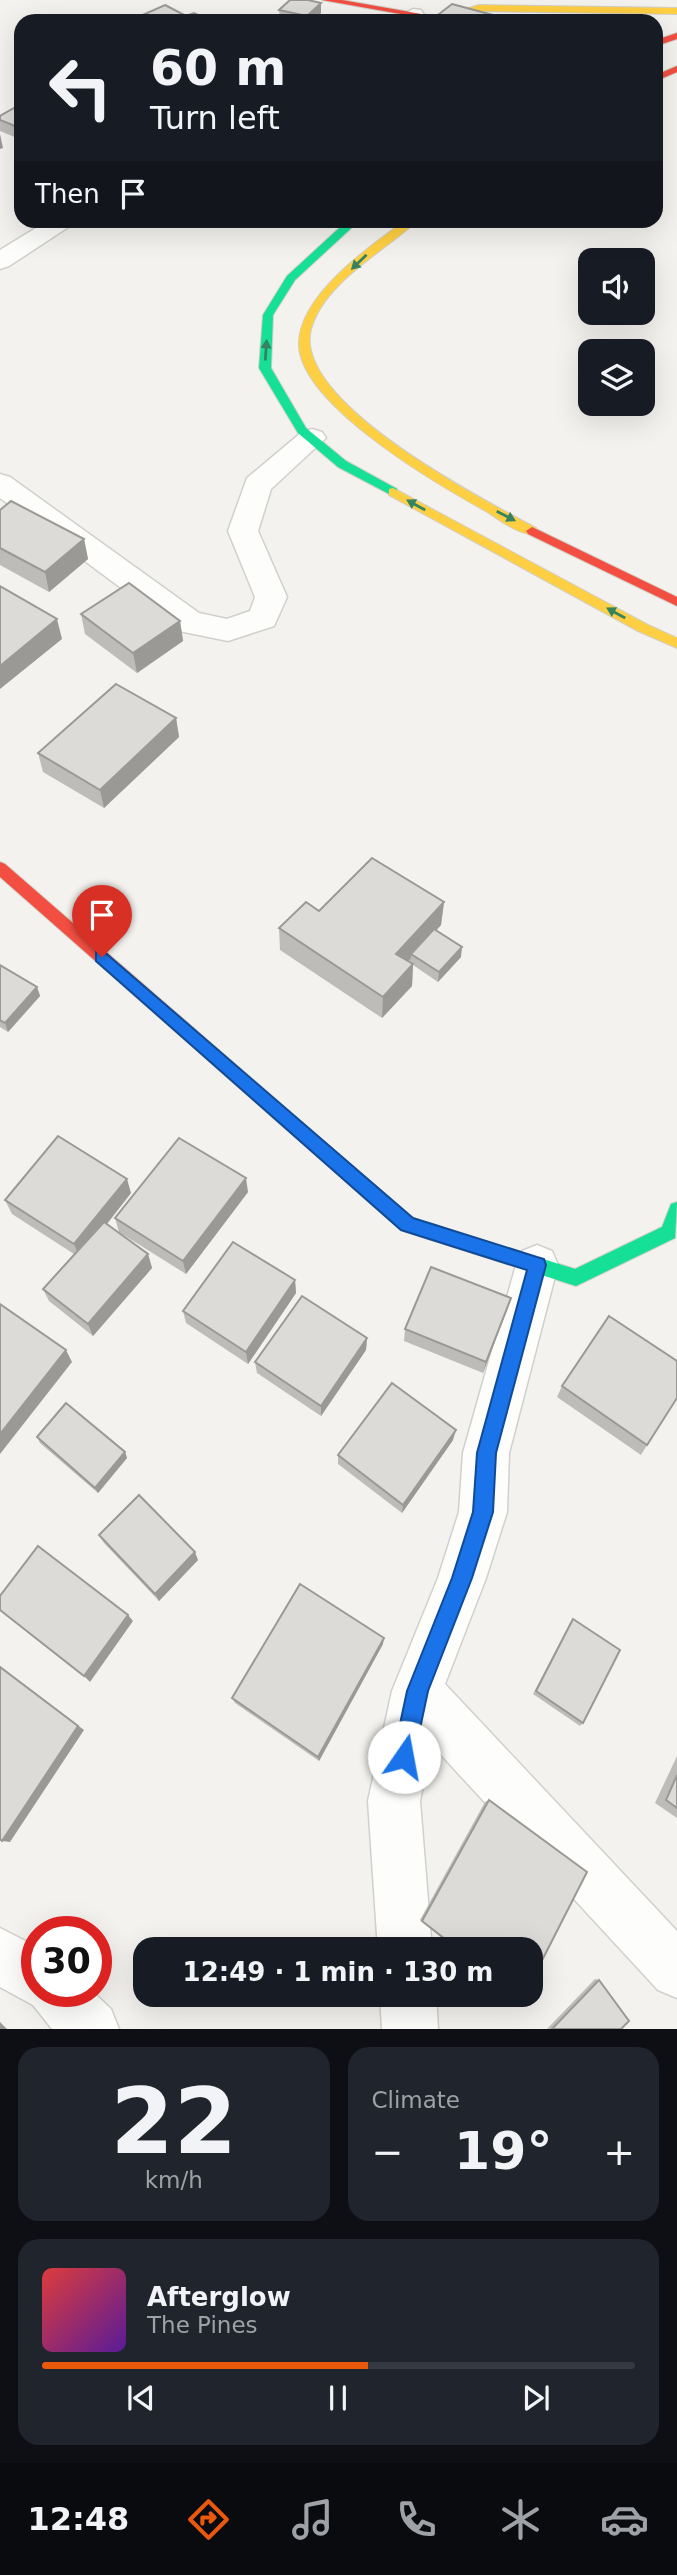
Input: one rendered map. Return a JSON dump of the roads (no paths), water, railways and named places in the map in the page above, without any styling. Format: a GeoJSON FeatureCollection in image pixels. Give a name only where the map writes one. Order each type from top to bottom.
{"type":"FeatureCollection","features":[{"type":"Feature","properties":{"kind":"main road"},"geometry":{"type":"LineString","coordinates":[[326,0],[414,12]]}},
{"type":"Feature","properties":{"kind":"main road"},"geometry":{"type":"LineString","coordinates":[[462,14],[479,8],[677,12]]}},
{"type":"Feature","properties":{"kind":"main road"},"geometry":{"type":"LineString","coordinates":[[344,228],[290,278],[268,315],[265,368],[302,430],[342,464],[643,628],[677,643]]}},
{"type":"Feature","properties":{"kind":"main road"},"geometry":{"type":"LineString","coordinates":[[402,228],[363,258],[311,316],[304,347],[315,379],[398,454],[470,498],[677,602]]}},
{"type":"Feature","properties":{"kind":"main road"},"geometry":{"type":"LineString","coordinates":[[0,867],[407,1224],[576,1278],[669,1232],[677,1210]]}},
{"type":"Feature","properties":{"kind":"street"},"geometry":{"type":"LineString","coordinates":[[0,261],[55,228]]}},
{"type":"Feature","properties":{"kind":"street"},"geometry":{"type":"LineString","coordinates":[[0,484],[190,623],[228,630],[263,618],[271,597],[243,531],[257,485],[312,438]]}},
{"type":"Feature","properties":{"kind":"street"},"geometry":{"type":"LineString","coordinates":[[404,1937],[394,1801],[417,1691],[462,1578],[483,1512],[486,1453],[537,1265]]}},
{"type":"Feature","properties":{"kind":"street"},"geometry":{"type":"LineString","coordinates":[[417,1691],[677,1971]]}},
{"type":"Feature","properties":{"kind":"street"},"geometry":{"type":"LineString","coordinates":[[0,1955],[21,1969]]}},
{"type":"Feature","properties":{"kind":"street"},"geometry":{"type":"LineString","coordinates":[[70,2007],[91,2029]]}},
{"type":"Feature","properties":{"kind":"street"},"geometry":{"type":"LineString","coordinates":[[409,2007],[410,2029]]}}]}
